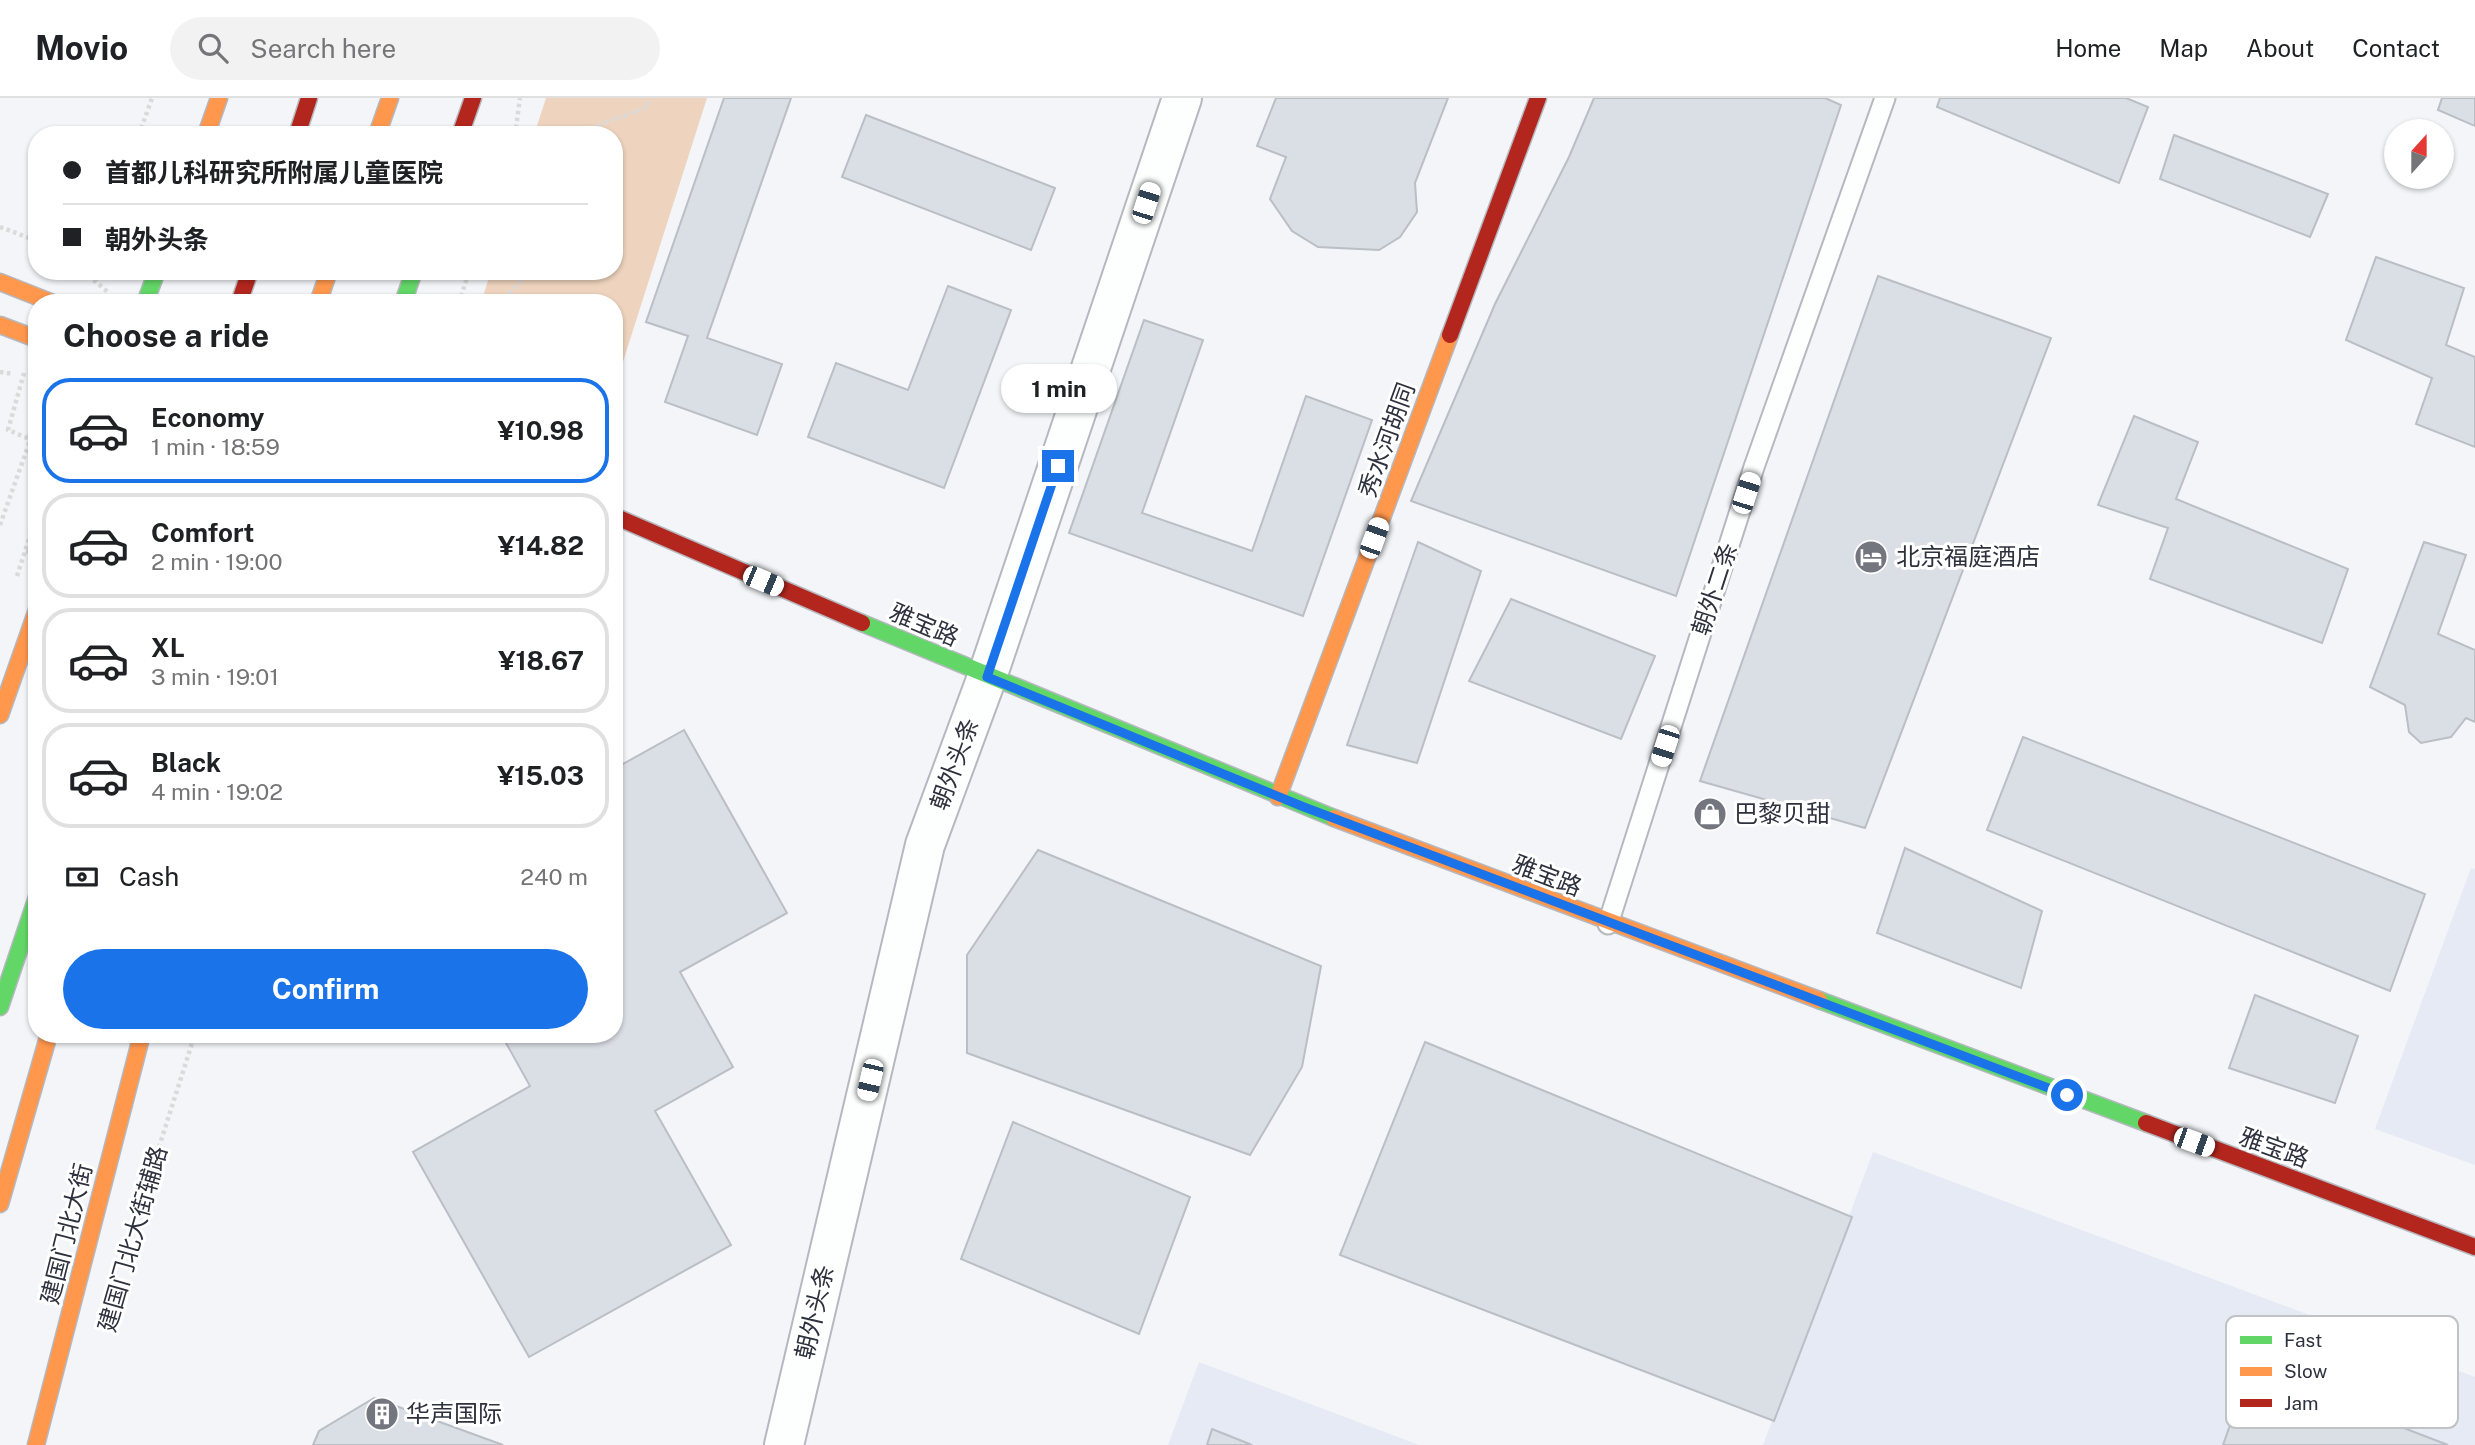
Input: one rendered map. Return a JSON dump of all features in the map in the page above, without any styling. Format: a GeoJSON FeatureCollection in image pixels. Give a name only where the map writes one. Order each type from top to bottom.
{"type":"FeatureCollection","features":[{"type":"Feature","properties":{"kind":"main road"},"geometry":{"type":"LineString","coordinates":[[209,126],[219,98]]}},
{"type":"Feature","properties":{"kind":"main road"},"geometry":{"type":"LineString","coordinates":[[300,126],[309,98]]}},
{"type":"Feature","properties":{"kind":"main road"},"geometry":{"type":"LineString","coordinates":[[380,126],[390,98]]}},
{"type":"Feature","properties":{"kind":"main road"},"geometry":{"type":"LineString","coordinates":[[463,126],[473,98]]}},
{"type":"Feature","properties":{"kind":"main road","name":"秀水河胡同"},"geometry":{"type":"LineString","coordinates":[[1279,797],[1538,98]]}},
{"type":"Feature","properties":{"kind":"main road"},"geometry":{"type":"LineString","coordinates":[[0,282],[30,294]]}},
{"type":"Feature","properties":{"kind":"main road"},"geometry":{"type":"LineString","coordinates":[[0,325],[28,335]]}},
{"type":"Feature","properties":{"kind":"main road","name":"雅宝路"},"geometry":{"type":"LineString","coordinates":[[623,520],[987,677],[1279,797],[2475,1247]]}},
{"type":"Feature","properties":{"kind":"main road"},"geometry":{"type":"LineString","coordinates":[[0,715],[28,636]]}},
{"type":"Feature","properties":{"kind":"main road"},"geometry":{"type":"LineString","coordinates":[[0,1007],[28,924]]}},
{"type":"Feature","properties":{"kind":"main road"},"geometry":{"type":"LineString","coordinates":[[0,1204],[46,1043]]}},
{"type":"Feature","properties":{"kind":"main road","name":"建国门北大街"},"geometry":{"type":"LineString","coordinates":[[36,1445],[140,1043]]}},
{"type":"Feature","properties":{"kind":"street","name":"朝外头条"},"geometry":{"type":"LineString","coordinates":[[784,1445],[925,845],[987,677],[1182,98]]}},
{"type":"Feature","properties":{"kind":"lane","name":"朝外二条"},"geometry":{"type":"LineString","coordinates":[[1608,923],[1754,467],[1885,98]]}},
{"type":"Feature","properties":{"kind":"path"},"geometry":{"type":"LineString","coordinates":[[142,126],[152,98]]}},
{"type":"Feature","properties":{"kind":"path"},"geometry":{"type":"LineString","coordinates":[[516,126],[520,98]]}},
{"type":"Feature","properties":{"kind":"path"},"geometry":{"type":"LineString","coordinates":[[596,126],[648,107],[649,98]]}},
{"type":"Feature","properties":{"kind":"path"},"geometry":{"type":"LineString","coordinates":[[0,227],[28,238]]}},
{"type":"Feature","properties":{"kind":"path"},"geometry":{"type":"LineString","coordinates":[[94,280],[110,294]]}},
{"type":"Feature","properties":{"kind":"path"},"geometry":{"type":"LineString","coordinates":[[508,294],[523,280]]}},
{"type":"Feature","properties":{"kind":"path"},"geometry":{"type":"LineString","coordinates":[[28,364],[8,430],[28,438]]}},
{"type":"Feature","properties":{"kind":"path"},"geometry":{"type":"LineString","coordinates":[[0,525],[28,445]]}},
{"type":"Feature","properties":{"kind":"path","name":"建国门北大街辅路"},"geometry":{"type":"LineString","coordinates":[[143,1198],[192,1043]]}},
{"type":"Feature","properties":{"kind":"shaded area"},"geometry":{"type":"Polygon","coordinates":[[[546,98],[707,98],[623,362],[623,294],[484,294],[488,280],[623,280],[623,126],[537,126],[546,98]]]}},
{"type":"Feature","properties":{"kind":"shaded area"},"geometry":{"type":"Polygon","coordinates":[[[2471,868],[2475,869],[2475,1165],[2375,1129],[2471,868]]]}},
{"type":"Feature","properties":{"kind":"shaded area"},"geometry":{"type":"Polygon","coordinates":[[[1873,1152],[2312,1316],[2226,1316],[2226,1428],[2458,1428],[2458,1371],[2475,1377],[2475,1445],[1763,1445],[1873,1152]]]}},
{"type":"Feature","properties":{"kind":"shaded area"},"geometry":{"type":"Polygon","coordinates":[[[1199,1362],[1419,1445],[1168,1445],[1199,1362]]]}},
{"type":"Feature","properties":{"kind":"building"},"geometry":{"type":"Polygon","coordinates":[[[724,98],[791,98],[707,338],[782,364],[757,435],[665,402],[688,336],[646,322],[724,98]]]}},
{"type":"Feature","properties":{"kind":"building"},"geometry":{"type":"Polygon","coordinates":[[[1276,98],[1448,98],[1415,183],[1417,212],[1400,237],[1379,250],[1318,247],[1292,231],[1270,199],[1286,157],[1257,146],[1276,98]]]}},
{"type":"Feature","properties":{"kind":"building"},"geometry":{"type":"Polygon","coordinates":[[[1594,98],[1825,98],[1841,105],[1676,596],[1411,501],[1495,304],[1569,157],[1594,98]]]}},
{"type":"Feature","properties":{"kind":"building"},"geometry":{"type":"Polygon","coordinates":[[[1940,98],[2126,98],[2148,107],[2119,183],[1937,107],[1940,98]]]}},
{"type":"Feature","properties":{"kind":"building"},"geometry":{"type":"Polygon","coordinates":[[[2442,98],[2475,98],[2475,126],[2438,110],[2442,98]]]}},
{"type":"Feature","properties":{"kind":"building"},"geometry":{"type":"Polygon","coordinates":[[[866,115],[1055,188],[1031,250],[842,177],[866,115]]]}},
{"type":"Feature","properties":{"kind":"building"},"geometry":{"type":"Polygon","coordinates":[[[2174,135],[2328,194],[2310,237],[2160,179],[2174,135]]]}},
{"type":"Feature","properties":{"kind":"building"},"geometry":{"type":"Polygon","coordinates":[[[2376,257],[2464,288],[2446,345],[2475,357],[2475,447],[2416,424],[2432,378],[2346,340],[2376,257]]]}},
{"type":"Feature","properties":{"kind":"building"},"geometry":{"type":"Polygon","coordinates":[[[1878,276],[2051,338],[1865,828],[1700,781],[1878,276]]]}},
{"type":"Feature","properties":{"kind":"building"},"geometry":{"type":"Polygon","coordinates":[[[948,286],[1011,310],[944,488],[808,437],[836,363],[908,390],[948,286]]]}},
{"type":"Feature","properties":{"kind":"building"},"geometry":{"type":"Polygon","coordinates":[[[1144,320],[1203,340],[1142,513],[1252,551],[1306,396],[1372,420],[1303,616],[1069,533],[1144,320]]]}},
{"type":"Feature","properties":{"kind":"building"},"geometry":{"type":"Polygon","coordinates":[[[2134,416],[2198,442],[2176,499],[2348,569],[2322,643],[2150,579],[2168,528],[2098,505],[2134,416]]]}},
{"type":"Feature","properties":{"kind":"building"},"geometry":{"type":"Polygon","coordinates":[[[1418,542],[1481,571],[1417,763],[1347,745],[1418,542]]]}},
{"type":"Feature","properties":{"kind":"building"},"geometry":{"type":"Polygon","coordinates":[[[2424,542],[2466,555],[2438,634],[2475,650],[2475,722],[2466,718],[2451,737],[2421,743],[2409,732],[2405,705],[2370,687],[2424,542]]]}},
{"type":"Feature","properties":{"kind":"building"},"geometry":{"type":"Polygon","coordinates":[[[1511,599],[1655,656],[1621,739],[1469,681],[1511,599]]]}},
{"type":"Feature","properties":{"kind":"building"},"geometry":{"type":"Polygon","coordinates":[[[684,730],[787,913],[680,972],[733,1067],[655,1111],[731,1245],[529,1357],[413,1152],[530,1086],[506,1043],[623,1043],[623,764],[684,730]]]}},
{"type":"Feature","properties":{"kind":"building"},"geometry":{"type":"Polygon","coordinates":[[[2023,737],[2425,894],[2390,991],[1987,830],[2023,737]]]}},
{"type":"Feature","properties":{"kind":"building"},"geometry":{"type":"Polygon","coordinates":[[[1905,848],[2042,911],[2021,988],[1877,933],[1905,848]]]}},
{"type":"Feature","properties":{"kind":"building"},"geometry":{"type":"Polygon","coordinates":[[[1038,850],[1321,966],[1302,1067],[1250,1155],[967,1053],[967,955],[1038,850]]]}},
{"type":"Feature","properties":{"kind":"building"},"geometry":{"type":"Polygon","coordinates":[[[2255,995],[2358,1036],[2335,1103],[2229,1068],[2255,995]]]}},
{"type":"Feature","properties":{"kind":"building"},"geometry":{"type":"Polygon","coordinates":[[[1425,1042],[1852,1217],[1774,1421],[1340,1255],[1425,1042]]]}},
{"type":"Feature","properties":{"kind":"building"},"geometry":{"type":"Polygon","coordinates":[[[1013,1122],[1190,1197],[1139,1334],[961,1259],[1013,1122]]]}},
{"type":"Feature","properties":{"kind":"building","name":"华声国际"},"geometry":{"type":"Polygon","coordinates":[[[374,1398],[503,1445],[313,1445],[319,1431],[374,1398]]]}},
{"type":"Feature","properties":{"kind":"building"},"geometry":{"type":"Polygon","coordinates":[[[2229,1428],[2404,1428],[2448,1445],[2223,1445],[2229,1428]]]}},
{"type":"Feature","properties":{"kind":"building"},"geometry":{"type":"Polygon","coordinates":[[[1212,1429],[1252,1445],[1207,1445],[1212,1429]]]}},
{"type":"Feature","properties":{"kind":"traffic: fast"},"geometry":{"type":"LineString","coordinates":[[148,294],[154,280]]}},
{"type":"Feature","properties":{"kind":"traffic: fast"},"geometry":{"type":"LineString","coordinates":[[406,294],[411,280]]}},
{"type":"Feature","properties":{"kind":"traffic: fast"},"geometry":{"type":"LineString","coordinates":[[862,623],[1334,818]]}},
{"type":"Feature","properties":{"kind":"traffic: fast"},"geometry":{"type":"LineString","coordinates":[[0,1007],[28,924]]}},
{"type":"Feature","properties":{"kind":"traffic: fast"},"geometry":{"type":"LineString","coordinates":[[1819,1000],[2146,1123]]}},
{"type":"Feature","properties":{"kind":"traffic: slow"},"geometry":{"type":"LineString","coordinates":[[209,126],[219,98]]}},
{"type":"Feature","properties":{"kind":"traffic: slow"},"geometry":{"type":"LineString","coordinates":[[380,126],[390,98]]}},
{"type":"Feature","properties":{"kind":"traffic: slow"},"geometry":{"type":"LineString","coordinates":[[321,294],[326,280]]}},
{"type":"Feature","properties":{"kind":"traffic: slow"},"geometry":{"type":"LineString","coordinates":[[0,282],[30,294]]}},
{"type":"Feature","properties":{"kind":"traffic: slow"},"geometry":{"type":"LineString","coordinates":[[0,325],[28,336]]}},
{"type":"Feature","properties":{"kind":"traffic: slow"},"geometry":{"type":"LineString","coordinates":[[1278,797],[1450,335]]}},
{"type":"Feature","properties":{"kind":"traffic: slow"},"geometry":{"type":"LineString","coordinates":[[0,715],[28,636]]}},
{"type":"Feature","properties":{"kind":"traffic: slow"},"geometry":{"type":"LineString","coordinates":[[1334,818],[1819,1000]]}},
{"type":"Feature","properties":{"kind":"traffic: slow"},"geometry":{"type":"LineString","coordinates":[[0,1204],[46,1043]]}},
{"type":"Feature","properties":{"kind":"traffic: slow"},"geometry":{"type":"LineString","coordinates":[[36,1445],[140,1043]]}},
{"type":"Feature","properties":{"kind":"traffic: jam"},"geometry":{"type":"LineString","coordinates":[[300,126],[309,98]]}},
{"type":"Feature","properties":{"kind":"traffic: jam"},"geometry":{"type":"LineString","coordinates":[[463,126],[473,98]]}},
{"type":"Feature","properties":{"kind":"traffic: jam"},"geometry":{"type":"LineString","coordinates":[[1450,335],[1538,98]]}},
{"type":"Feature","properties":{"kind":"traffic: jam"},"geometry":{"type":"LineString","coordinates":[[242,294],[247,280]]}},
{"type":"Feature","properties":{"kind":"traffic: jam"},"geometry":{"type":"LineString","coordinates":[[623,520],[862,623]]}},
{"type":"Feature","properties":{"kind":"traffic: jam"},"geometry":{"type":"LineString","coordinates":[[2146,1123],[2475,1247]]}},
{"type":"Feature","properties":{"kind":"place","name":"北京福庭酒店"},"geometry":{"type":"Point","coordinates":[1871,557]}},
{"type":"Feature","properties":{"kind":"place","name":"巴黎贝甜"},"geometry":{"type":"Point","coordinates":[1710,814]}},
{"type":"Feature","properties":{"kind":"place","name":"华声国际"},"geometry":{"type":"Point","coordinates":[382,1414]}},
{"type":"Feature","properties":{"kind":"route"},"geometry":{"type":"LineString","coordinates":[[1058,466],[987,677],[1304,807],[2067,1095]]}}]}
